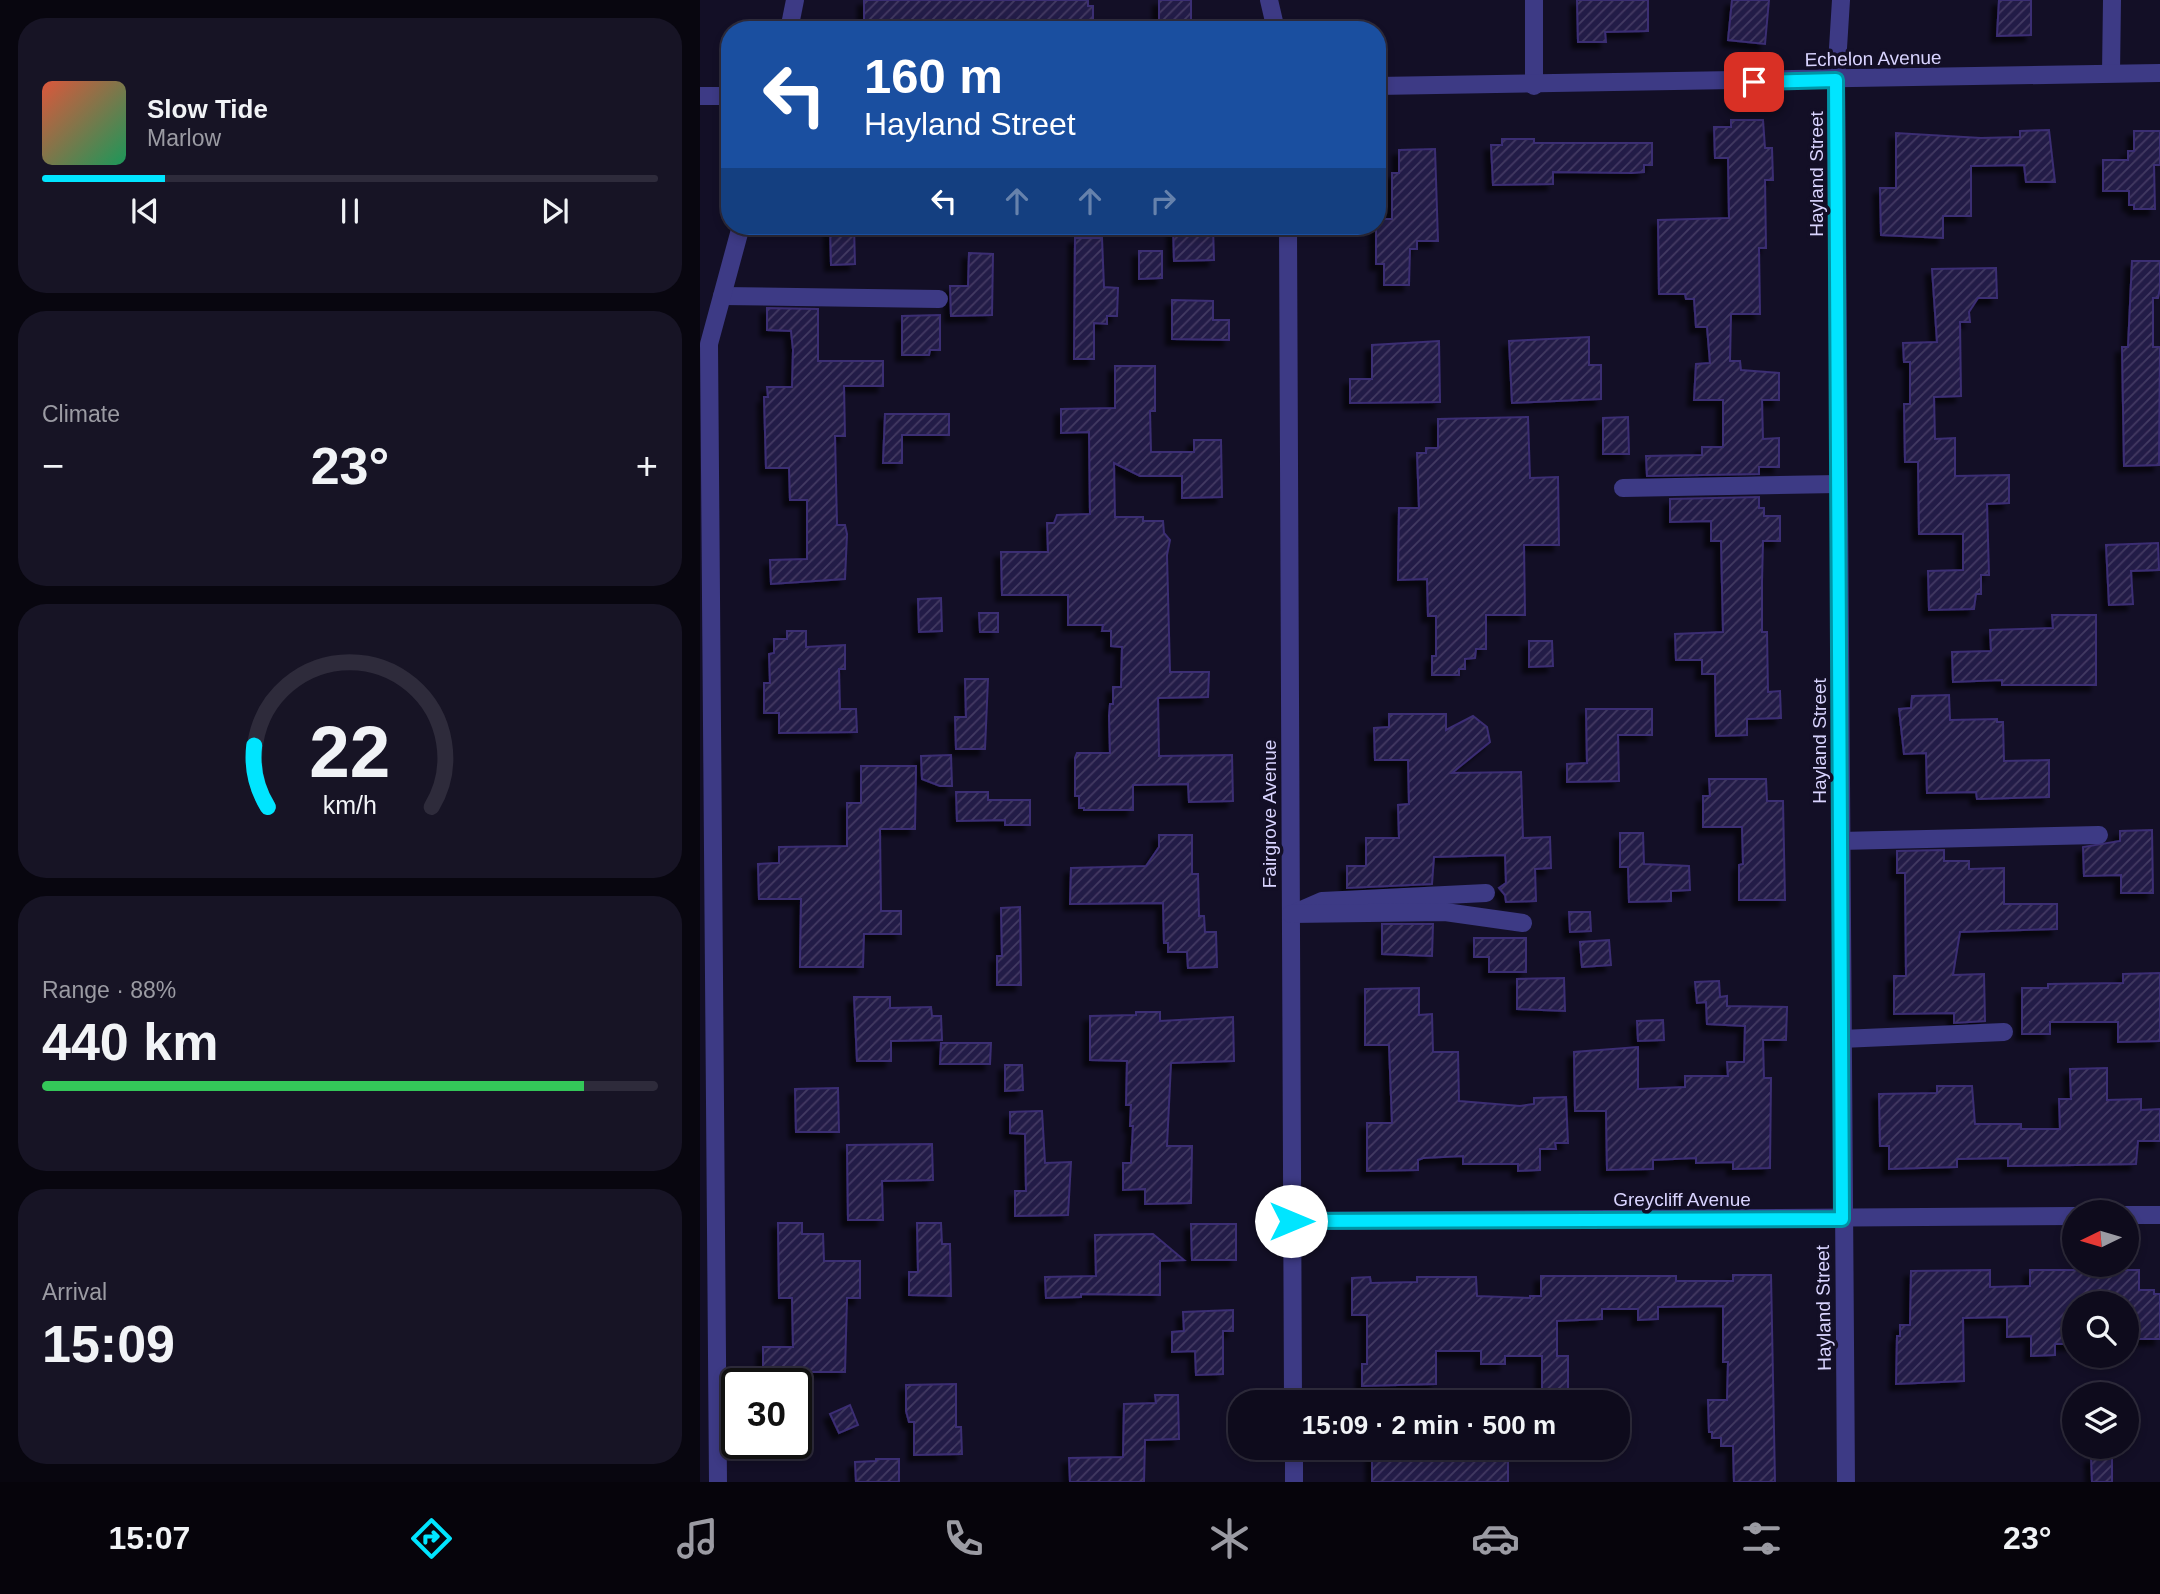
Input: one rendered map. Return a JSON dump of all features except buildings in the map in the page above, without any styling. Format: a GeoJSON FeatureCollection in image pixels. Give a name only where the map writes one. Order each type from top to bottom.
{"type":"FeatureCollection","features":[{"type":"Feature","properties":{"kind":"street"},"geometry":{"type":"LineString","coordinates":[[791,21],[795,0]]}},
{"type":"Feature","properties":{"kind":"street"},"geometry":{"type":"LineString","coordinates":[[1269,0],[1274,21]]}},
{"type":"Feature","properties":{"kind":"street"},"geometry":{"type":"LineString","coordinates":[[1534,0],[1534,86]]}},
{"type":"Feature","properties":{"kind":"street","name":"Hayland Street"},"geometry":{"type":"LineString","coordinates":[[1841,0],[1836,80],[1842,1219],[1846,1482]]}},
{"type":"Feature","properties":{"kind":"street"},"geometry":{"type":"LineString","coordinates":[[2111,73],[2112,0]]}},
{"type":"Feature","properties":{"kind":"street","name":"Echelon Avenue"},"geometry":{"type":"LineString","coordinates":[[1386,86],[1534,86],[2160,74]]}},
{"type":"Feature","properties":{"kind":"street"},"geometry":{"type":"LineString","coordinates":[[700,96],[721,96]]}},
{"type":"Feature","properties":{"kind":"street"},"geometry":{"type":"LineString","coordinates":[[718,1482],[709,344],[739,235]]}},
{"type":"Feature","properties":{"kind":"street","name":"Fairgrove Avenue"},"geometry":{"type":"LineString","coordinates":[[1288,235],[1293,1390]]}},
{"type":"Feature","properties":{"kind":"street"},"geometry":{"type":"LineString","coordinates":[[722,296],[939,299]]}},
{"type":"Feature","properties":{"kind":"street"},"geometry":{"type":"LineString","coordinates":[[1623,488],[1838,484]]}},
{"type":"Feature","properties":{"kind":"street"},"geometry":{"type":"LineString","coordinates":[[1840,841],[2099,835]]}},
{"type":"Feature","properties":{"kind":"street"},"geometry":{"type":"LineString","coordinates":[[1290,914],[1322,901],[1486,893]]}},
{"type":"Feature","properties":{"kind":"street"},"geometry":{"type":"LineString","coordinates":[[1290,914],[1445,912],[1523,923]]}},
{"type":"Feature","properties":{"kind":"street"},"geometry":{"type":"LineString","coordinates":[[1841,1039],[2004,1032]]}},
{"type":"Feature","properties":{"kind":"street"},"geometry":{"type":"LineString","coordinates":[[2139,1215],[2160,1215]]}},
{"type":"Feature","properties":{"kind":"street","name":"Greycliff Avenue"},"geometry":{"type":"LineString","coordinates":[[1291,1221],[2062,1216]]}},
{"type":"Feature","properties":{"kind":"street"},"geometry":{"type":"LineString","coordinates":[[1294,1460],[1294,1482]]}},
{"type":"Feature","properties":{"kind":"route"},"geometry":{"type":"LineString","coordinates":[[1291,1221],[1842,1219],[1836,80],[1754,82]]}}]}
